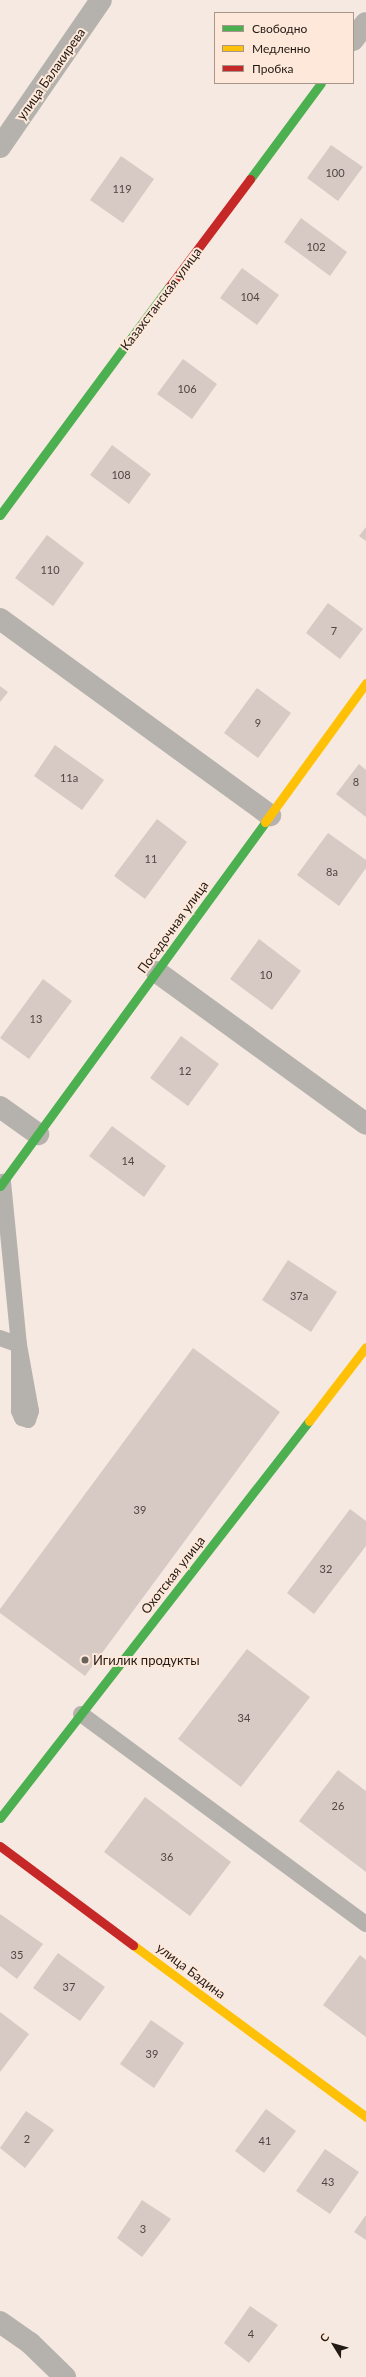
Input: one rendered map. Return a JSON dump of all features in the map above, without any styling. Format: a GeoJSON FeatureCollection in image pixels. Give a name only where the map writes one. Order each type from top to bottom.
{"type":"FeatureCollection","features":[{"type":"Feature","properties":{"kind":"street","name":"улица Балакирева"},"geometry":{"type":"LineString","coordinates":[[0,147],[101,0]]}},
{"type":"Feature","properties":{"kind":"street"},"geometry":{"type":"LineString","coordinates":[[354,39],[366,23]]}},
{"type":"Feature","properties":{"kind":"street","name":"Казахстанская улица"},"geometry":{"type":"LineString","coordinates":[[0,515],[320,84]]}},
{"type":"Feature","properties":{"kind":"street"},"geometry":{"type":"LineString","coordinates":[[0,619],[270,815]]}},
{"type":"Feature","properties":{"kind":"street","name":"Посадочная улица"},"geometry":{"type":"LineString","coordinates":[[2,1184],[366,683]]}},
{"type":"Feature","properties":{"kind":"street"},"geometry":{"type":"LineString","coordinates":[[156,972],[366,1124]]}},
{"type":"Feature","properties":{"kind":"street"},"geometry":{"type":"LineString","coordinates":[[0,1107],[38,1134]]}},
{"type":"Feature","properties":{"kind":"street","name":"Охотская улица"},"geometry":{"type":"LineString","coordinates":[[0,1818],[366,1347]]}},
{"type":"Feature","properties":{"kind":"street","name":"улица Бадина"},"geometry":{"type":"LineString","coordinates":[[0,1846],[366,2117]]}},
{"type":"Feature","properties":{"kind":"street"},"geometry":{"type":"LineString","coordinates":[[0,2322],[30,2343],[65,2377]]}},
{"type":"Feature","properties":{"kind":"lane"},"geometry":{"type":"LineString","coordinates":[[0,1338],[19,1345],[2,1184]]}},
{"type":"Feature","properties":{"kind":"lane"},"geometry":{"type":"LineString","coordinates":[[81,1714],[366,1924]]}},
{"type":"Feature","properties":{"kind":"building"},"geometry":{"type":"Polygon","coordinates":[[[331,145],[363,167],[338,201],[307,178],[331,145]]]}},
{"type":"Feature","properties":{"kind":"building"},"geometry":{"type":"Polygon","coordinates":[[[121,156],[154,179],[123,223],[90,200],[121,156]]]}},
{"type":"Feature","properties":{"kind":"building"},"geometry":{"type":"Polygon","coordinates":[[[301,218],[347,252],[330,276],[284,242],[301,218]]]}},
{"type":"Feature","properties":{"kind":"building"},"geometry":{"type":"Polygon","coordinates":[[[242,268],[279,295],[257,325],[220,298],[242,268]]]}},
{"type":"Feature","properties":{"kind":"building"},"geometry":{"type":"Polygon","coordinates":[[[183,359],[217,384],[192,419],[157,394],[183,359]]]}},
{"type":"Feature","properties":{"kind":"building"},"geometry":{"type":"Polygon","coordinates":[[[112,445],[151,474],[129,504],[90,475],[112,445]]]}},
{"type":"Feature","properties":{"kind":"building"},"geometry":{"type":"Polygon","coordinates":[[[366,527],[366,541],[359,536],[366,527]]]}},
{"type":"Feature","properties":{"kind":"building"},"geometry":{"type":"Polygon","coordinates":[[[47,535],[84,563],[53,606],[15,578],[47,535]]]}},
{"type":"Feature","properties":{"kind":"building"},"geometry":{"type":"Polygon","coordinates":[[[328,603],[363,629],[340,659],[306,633],[328,603]]]}},
{"type":"Feature","properties":{"kind":"building"},"geometry":{"type":"Polygon","coordinates":[[[0,686],[8,692],[0,702],[0,686]]]}},
{"type":"Feature","properties":{"kind":"building"},"geometry":{"type":"Polygon","coordinates":[[[257,688],[291,713],[258,758],[224,733],[257,688]]]}},
{"type":"Feature","properties":{"kind":"building"},"geometry":{"type":"Polygon","coordinates":[[[55,745],[104,780],[82,810],[34,776],[55,745]]]}},
{"type":"Feature","properties":{"kind":"building"},"geometry":{"type":"Polygon","coordinates":[[[359,764],[366,770],[366,817],[336,794],[359,764]]]}},
{"type":"Feature","properties":{"kind":"building"},"geometry":{"type":"Polygon","coordinates":[[[157,819],[187,842],[145,899],[114,876],[157,819]]]}},
{"type":"Feature","properties":{"kind":"building"},"geometry":{"type":"Polygon","coordinates":[[[328,833],[366,860],[366,868],[339,906],[297,875],[328,833]]]}},
{"type":"Feature","properties":{"kind":"building"},"geometry":{"type":"Polygon","coordinates":[[[259,939],[301,971],[272,1010],[230,979],[259,939]]]}},
{"type":"Feature","properties":{"kind":"building"},"geometry":{"type":"Polygon","coordinates":[[[43,979],[72,1001],[29,1059],[0,1038],[43,979]]]}},
{"type":"Feature","properties":{"kind":"building"},"geometry":{"type":"Polygon","coordinates":[[[181,1036],[219,1064],[188,1106],[150,1078],[181,1036]]]}},
{"type":"Feature","properties":{"kind":"building"},"geometry":{"type":"Polygon","coordinates":[[[112,1126],[166,1166],[144,1197],[89,1156],[112,1126]]]}},
{"type":"Feature","properties":{"kind":"building"},"geometry":{"type":"Polygon","coordinates":[[[288,1260],[337,1292],[311,1332],[262,1300],[288,1260]]]}},
{"type":"Feature","properties":{"kind":"building"},"geometry":{"type":"Polygon","coordinates":[[[193,1348],[280,1412],[85,1676],[0,1613],[0,1609],[193,1348]]]}},
{"type":"Feature","properties":{"kind":"building"},"geometry":{"type":"Polygon","coordinates":[[[350,1509],[366,1521],[366,1546],[314,1614],[287,1593],[350,1509]]]}},
{"type":"Feature","properties":{"kind":"building"},"geometry":{"type":"Polygon","coordinates":[[[247,1649],[310,1697],[241,1787],[178,1739],[247,1649]]]}},
{"type":"Feature","properties":{"kind":"building"},"geometry":{"type":"Polygon","coordinates":[[[338,1770],[366,1791],[366,1872],[299,1821],[338,1770]]]}},
{"type":"Feature","properties":{"kind":"building"},"geometry":{"type":"Polygon","coordinates":[[[145,1797],[231,1862],[190,1916],[104,1852],[145,1797]]]}},
{"type":"Feature","properties":{"kind":"building"},"geometry":{"type":"Polygon","coordinates":[[[0,1914],[43,1944],[17,1979],[0,1966],[0,1914]]]}},
{"type":"Feature","properties":{"kind":"building"},"geometry":{"type":"Polygon","coordinates":[[[58,1953],[105,1987],[80,2021],[33,1988],[58,1953]]]}},
{"type":"Feature","properties":{"kind":"building"},"geometry":{"type":"Polygon","coordinates":[[[360,1955],[366,1960],[366,2037],[323,2005],[360,1955]]]}},
{"type":"Feature","properties":{"kind":"building"},"geometry":{"type":"Polygon","coordinates":[[[0,2012],[29,2034],[0,2072],[0,2012]]]}},
{"type":"Feature","properties":{"kind":"building"},"geometry":{"type":"Polygon","coordinates":[[[151,2020],[184,2043],[154,2088],[120,2064],[151,2020]]]}},
{"type":"Feature","properties":{"kind":"building"},"geometry":{"type":"Polygon","coordinates":[[[266,2109],[296,2131],[264,2173],[235,2151],[266,2109]]]}},
{"type":"Feature","properties":{"kind":"building"},"geometry":{"type":"Polygon","coordinates":[[[26,2111],[54,2130],[25,2168],[0,2148],[26,2111]]]}},
{"type":"Feature","properties":{"kind":"building"},"geometry":{"type":"Polygon","coordinates":[[[325,2149],[359,2172],[330,2214],[296,2191],[325,2149]]]}},
{"type":"Feature","properties":{"kind":"building"},"geometry":{"type":"Polygon","coordinates":[[[142,2200],[171,2219],[142,2257],[117,2238],[142,2200]]]}},
{"type":"Feature","properties":{"kind":"building"},"geometry":{"type":"Polygon","coordinates":[[[366,2215],[366,2240],[354,2232],[366,2215]]]}},
{"type":"Feature","properties":{"kind":"building"},"geometry":{"type":"Polygon","coordinates":[[[250,2306],[278,2325],[249,2363],[224,2343],[250,2306]]]}},
{"type":"Feature","properties":{"kind":"traffic: fast"},"geometry":{"type":"LineString","coordinates":[[250,179],[320,84]]}},
{"type":"Feature","properties":{"kind":"traffic: fast"},"geometry":{"type":"LineString","coordinates":[[0,515],[169,287]]}},
{"type":"Feature","properties":{"kind":"traffic: fast"},"geometry":{"type":"LineString","coordinates":[[0,1186],[265,822]]}},
{"type":"Feature","properties":{"kind":"traffic: fast"},"geometry":{"type":"LineString","coordinates":[[0,1818],[309,1421]]}},
{"type":"Feature","properties":{"kind":"traffic: slow"},"geometry":{"type":"LineString","coordinates":[[265,822],[366,683]]}},
{"type":"Feature","properties":{"kind":"traffic: slow"},"geometry":{"type":"LineString","coordinates":[[309,1421],[366,1347]]}},
{"type":"Feature","properties":{"kind":"traffic: slow"},"geometry":{"type":"LineString","coordinates":[[133,1945],[366,2117]]}},
{"type":"Feature","properties":{"kind":"traffic: jam"},"geometry":{"type":"LineString","coordinates":[[169,287],[250,179]]}},
{"type":"Feature","properties":{"kind":"traffic: jam"},"geometry":{"type":"LineString","coordinates":[[0,1846],[133,1945]]}},
{"type":"Feature","properties":{"kind":"place","name":"Игилик продукты"},"geometry":{"type":"Point","coordinates":[85,1660]}}]}
